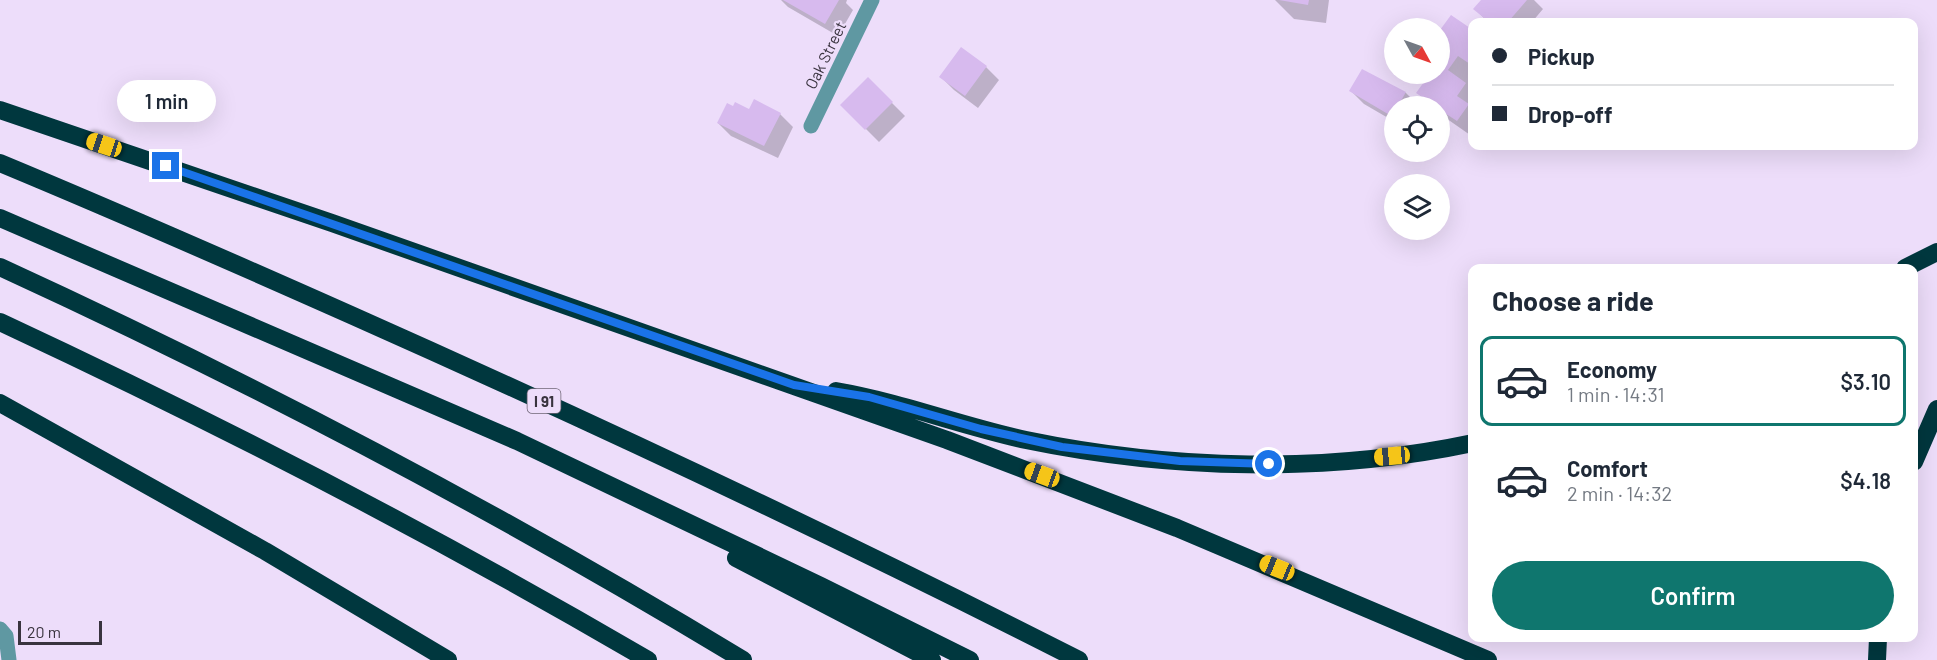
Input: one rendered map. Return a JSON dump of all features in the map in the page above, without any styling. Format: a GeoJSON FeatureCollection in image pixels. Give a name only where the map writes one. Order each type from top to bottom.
{"type":"FeatureCollection","features":[{"type":"Feature","properties":{"kind":"highway"},"geometry":{"type":"LineString","coordinates":[[0,110],[332,223],[958,444],[1177,528],[1488,660]]}},
{"type":"Feature","properties":{"kind":"highway","name":"I 91"},"geometry":{"type":"LineString","coordinates":[[0,163],[176,238],[593,424],[788,516],[1079,660]]}},
{"type":"Feature","properties":{"kind":"highway"},"geometry":{"type":"LineString","coordinates":[[0,218],[436,405],[650,504],[970,660]]}},
{"type":"Feature","properties":{"kind":"highway"},"geometry":{"type":"LineString","coordinates":[[1913,264],[1937,252]]}},
{"type":"Feature","properties":{"kind":"highway"},"geometry":{"type":"LineString","coordinates":[[0,267],[224,375],[386,458],[521,531],[743,660]]}},
{"type":"Feature","properties":{"kind":"highway"},"geometry":{"type":"LineString","coordinates":[[0,322],[302,471],[507,580],[648,660]]}},
{"type":"Feature","properties":{"kind":"highway"},"geometry":{"type":"LineString","coordinates":[[794,385],[869,397],[965,425],[1027,440],[1096,452],[1180,461],[1252,464],[1322,462],[1392,456],[1468,444]]}},
{"type":"Feature","properties":{"kind":"highway"},"geometry":{"type":"LineString","coordinates":[[0,403],[236,535],[448,660]]}},
{"type":"Feature","properties":{"kind":"highway"},"geometry":{"type":"LineString","coordinates":[[1918,453],[1937,409]]}},
{"type":"Feature","properties":{"kind":"highway"},"geometry":{"type":"LineString","coordinates":[[650,504],[746,564],[932,660]]}},
{"type":"Feature","properties":{"kind":"highway"},"geometry":{"type":"LineString","coordinates":[[1877,660],[1878,642]]}},
{"type":"Feature","properties":{"kind":"street","name":"Oak Street"},"geometry":{"type":"LineString","coordinates":[[811,126],[872,0]]}},
{"type":"Feature","properties":{"kind":"street"},"geometry":{"type":"LineString","coordinates":[[0,629],[6,636],[10,659]]}},
{"type":"Feature","properties":{"kind":"building"},"geometry":{"type":"Polygon","coordinates":[[[783,0],[839,0],[825,24],[783,0]]]}},
{"type":"Feature","properties":{"kind":"building"},"geometry":{"type":"Polygon","coordinates":[[[1279,0],[1309,0],[1308,5],[1279,0]]]}},
{"type":"Feature","properties":{"kind":"building"},"geometry":{"type":"Polygon","coordinates":[[[1481,0],[1527,0],[1511,18],[1484,18],[1473,9],[1481,0]]]}},
{"type":"Feature","properties":{"kind":"building"},"geometry":{"type":"Polygon","coordinates":[[[1451,15],[1468,27],[1468,63],[1458,56],[1450,67],[1449,18],[1451,15]]]}},
{"type":"Feature","properties":{"kind":"building"},"geometry":{"type":"Polygon","coordinates":[[[961,47],[987,66],[965,96],[939,77],[961,47]]]}},
{"type":"Feature","properties":{"kind":"building"},"geometry":{"type":"Polygon","coordinates":[[[1362,69],[1384,80],[1384,84],[1391,84],[1406,92],[1404,96],[1384,96],[1384,112],[1349,91],[1362,69]]]}},
{"type":"Feature","properties":{"kind":"building"},"geometry":{"type":"Polygon","coordinates":[[[1450,71],[1466,83],[1457,96],[1468,105],[1457,121],[1450,116],[1450,96],[1421,96],[1416,93],[1422,84],[1450,84],[1450,71]]]}},
{"type":"Feature","properties":{"kind":"building"},"geometry":{"type":"Polygon","coordinates":[[[868,77],[893,102],[865,130],[840,105],[868,77]]]}},
{"type":"Feature","properties":{"kind":"building"},"geometry":{"type":"Polygon","coordinates":[[[754,99],[781,113],[764,146],[717,123],[727,103],[733,106],[735,102],[749,109],[754,99]]]}},
{"type":"Feature","properties":{"kind":"route"},"geometry":{"type":"LineString","coordinates":[[166,166],[794,385],[869,397],[981,429],[1062,447],[1180,461],[1269,464]]}}]}
